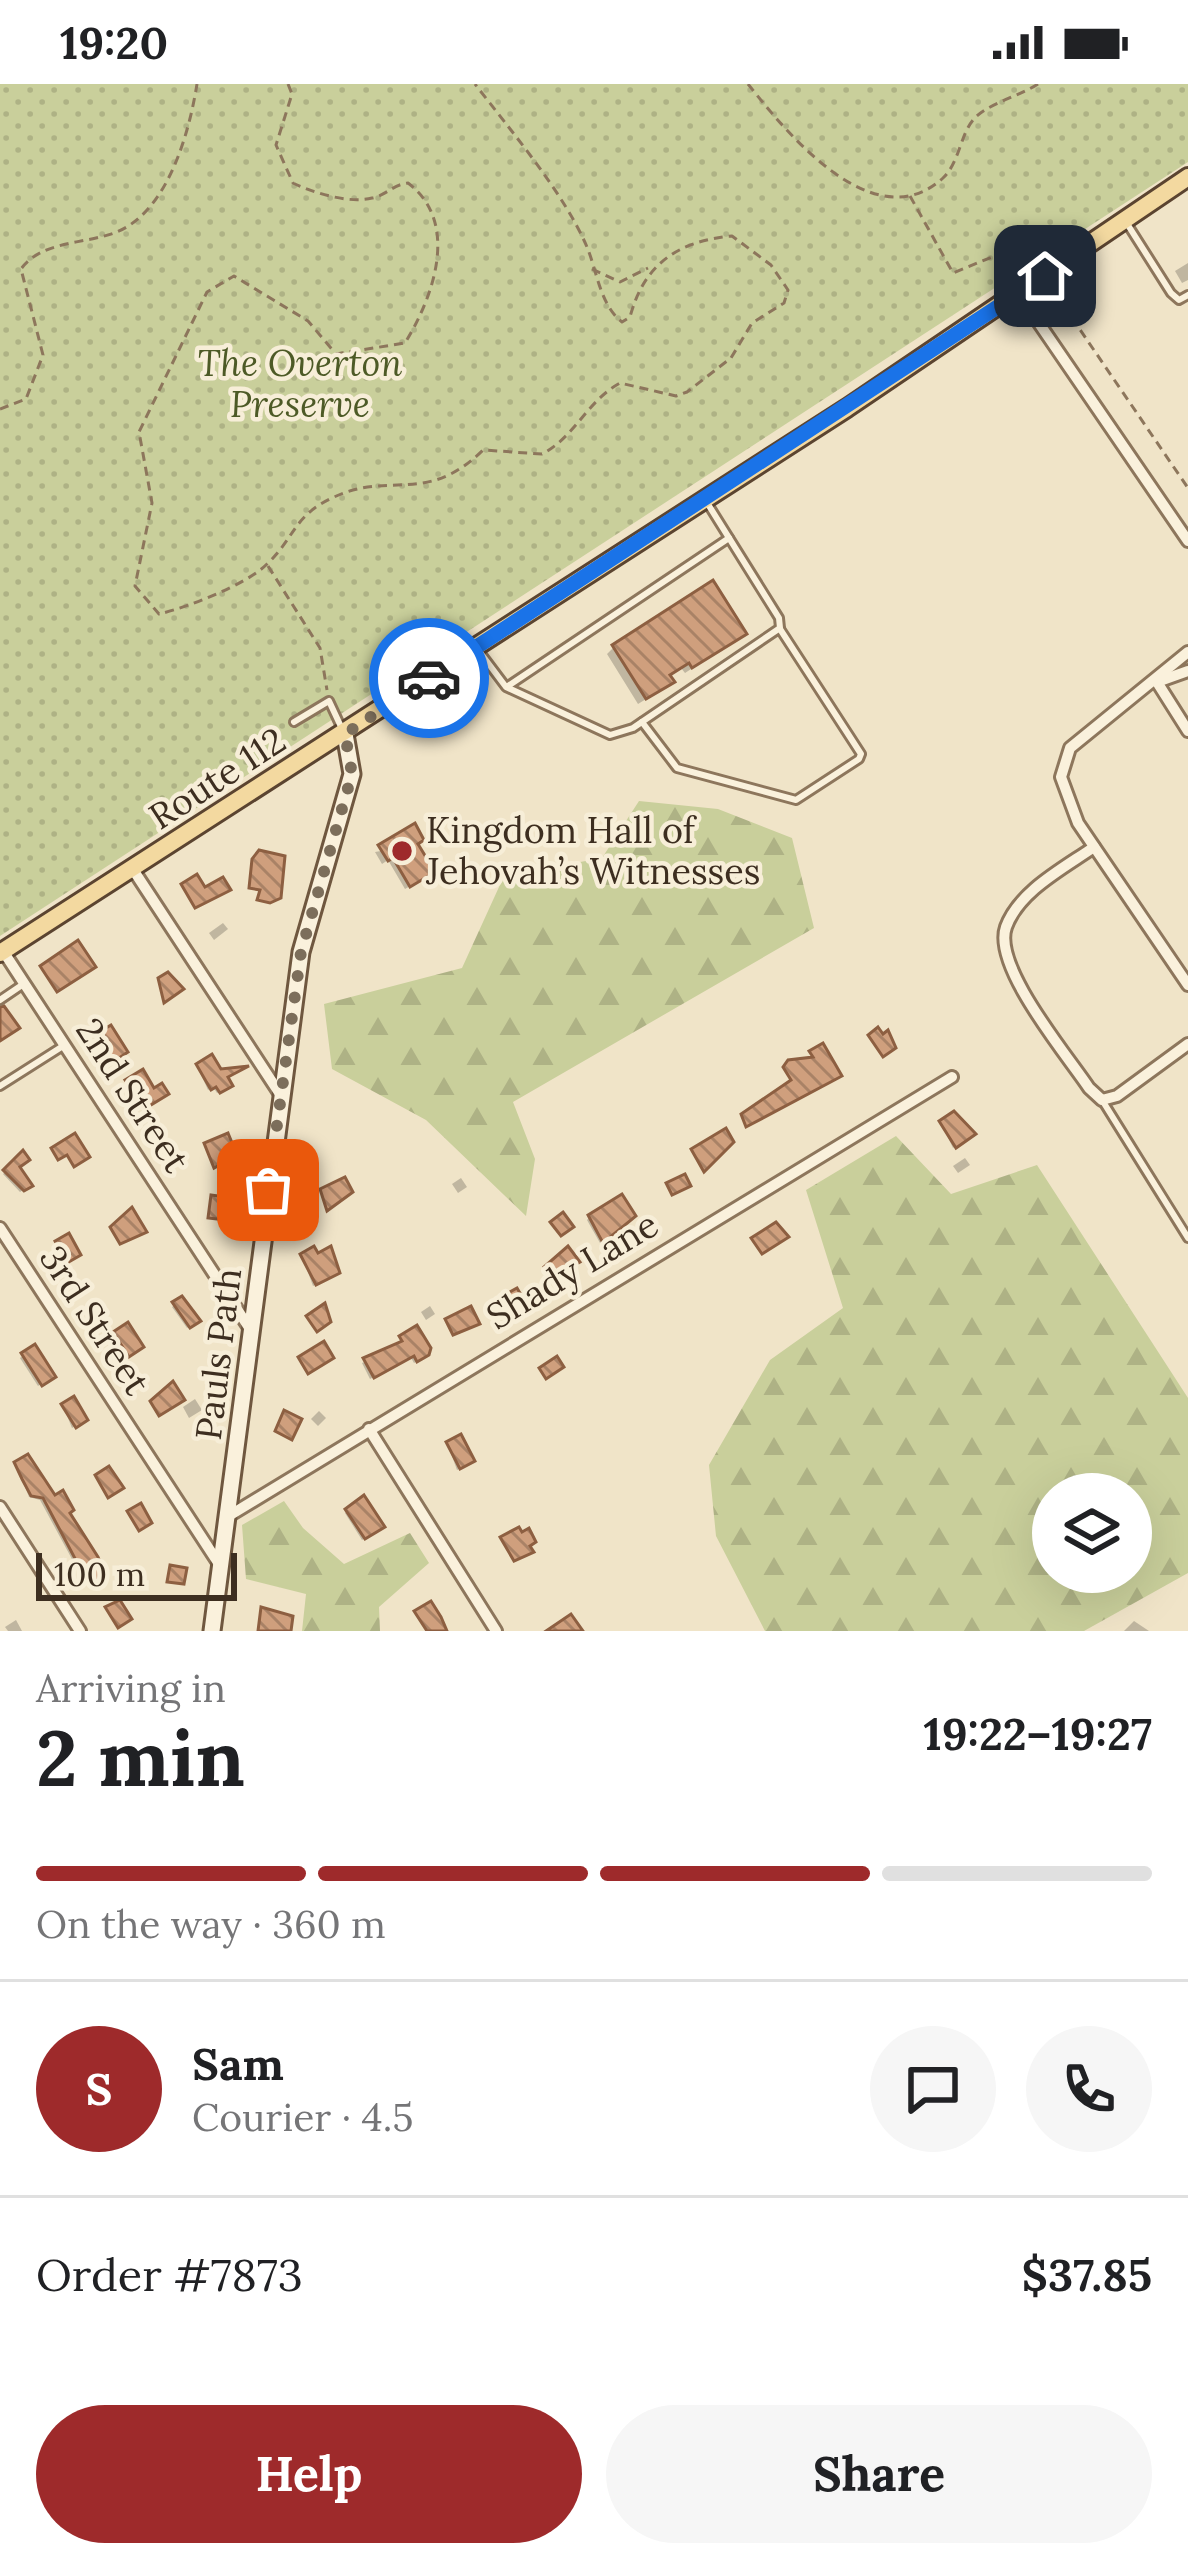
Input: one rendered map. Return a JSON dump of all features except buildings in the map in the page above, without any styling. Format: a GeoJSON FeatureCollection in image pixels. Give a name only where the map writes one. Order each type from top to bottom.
{"type":"FeatureCollection","features":[{"type":"Feature","properties":{"kind":"main road","name":"Route 112"},"geometry":{"type":"LineString","coordinates":[[1,952],[134,871],[1019,294],[1188,177]]}},
{"type":"Feature","properties":{"kind":"street"},"geometry":{"type":"LineString","coordinates":[[1019,294],[1188,541]]}},
{"type":"Feature","properties":{"kind":"street"},"geometry":{"type":"LineString","coordinates":[[1188,652],[1157,682],[1070,748],[1061,777],[1078,823],[1188,985]]}},
{"type":"Feature","properties":{"kind":"street"},"geometry":{"type":"LineString","coordinates":[[1157,682],[1188,671]]}},
{"type":"Feature","properties":{"kind":"street"},"geometry":{"type":"LineString","coordinates":[[1157,682],[1188,731]]}},
{"type":"Feature","properties":{"kind":"street","name":"Pauls Path"},"geometry":{"type":"LineString","coordinates":[[212,1631],[301,952],[352,774],[345,734]]}},
{"type":"Feature","properties":{"kind":"street"},"geometry":{"type":"LineString","coordinates":[[1094,848],[1022,900],[1005,928],[1003,947],[1010,970],[1089,1088],[1102,1100],[1117,1096],[1188,1044]]}},
{"type":"Feature","properties":{"kind":"street"},"geometry":{"type":"LineString","coordinates":[[134,871],[280,1094]]}},
{"type":"Feature","properties":{"kind":"street","name":"2nd Street"},"geometry":{"type":"LineString","coordinates":[[1,952],[252,1332]]}},
{"type":"Feature","properties":{"kind":"street","name":"Shady Lane"},"geometry":{"type":"LineString","coordinates":[[226,1517],[952,1077]]}},
{"type":"Feature","properties":{"kind":"street","name":"3rd Street"},"geometry":{"type":"LineString","coordinates":[[0,1228],[220,1564]]}},
{"type":"Feature","properties":{"kind":"street"},"geometry":{"type":"LineString","coordinates":[[369,1430],[496,1631]]}},
{"type":"Feature","properties":{"kind":"street"},"geometry":{"type":"LineString","coordinates":[[0,1507],[80,1631]]}},
{"type":"Feature","properties":{"kind":"lane"},"geometry":{"type":"LineString","coordinates":[[1125,221],[1171,292],[1179,300],[1188,296]]}},
{"type":"Feature","properties":{"kind":"lane"},"geometry":{"type":"LineString","coordinates":[[642,722],[677,768],[796,800],[861,754],[704,498]]}},
{"type":"Feature","properties":{"kind":"lane"},"geometry":{"type":"LineString","coordinates":[[506,687],[729,538]]}},
{"type":"Feature","properties":{"kind":"lane"},"geometry":{"type":"LineString","coordinates":[[476,646],[506,687],[610,735],[642,722],[780,628]]}},
{"type":"Feature","properties":{"kind":"lane"},"geometry":{"type":"LineString","coordinates":[[294,722],[329,701],[345,734]]}},
{"type":"Feature","properties":{"kind":"lane"},"geometry":{"type":"LineString","coordinates":[[0,1000],[24,984]]}},
{"type":"Feature","properties":{"kind":"lane"},"geometry":{"type":"LineString","coordinates":[[0,1086],[64,1046]]}},
{"type":"Feature","properties":{"kind":"lane"},"geometry":{"type":"LineString","coordinates":[[1102,1100],[1188,1238]]}},
{"type":"Feature","properties":{"kind":"path"},"geometry":{"type":"LineString","coordinates":[[0,409],[26,399],[43,355],[21,269],[28,260],[60,246],[116,232],[141,220],[174,164],[191,120],[197,84]]}},
{"type":"Feature","properties":{"kind":"path"},"geometry":{"type":"LineString","coordinates":[[287,84],[292,94],[276,145],[293,183],[320,196],[368,200],[392,184],[408,183],[438,220],[425,311],[406,343],[378,351],[335,354],[308,321],[234,276],[207,292],[139,433],[152,503],[135,586],[159,614],[236,586],[267,565],[304,512],[350,488],[450,479],[483,451],[542,454],[572,430],[595,397],[620,383],[676,396],[687,392],[696,380],[716,372],[752,323],[784,303],[788,290],[771,265],[732,236],[690,243],[620,282],[592,269]]}},
{"type":"Feature","properties":{"kind":"path"},"geometry":{"type":"LineString","coordinates":[[475,84],[555,193],[622,322],[630,316],[650,268]]}},
{"type":"Feature","properties":{"kind":"path"},"geometry":{"type":"LineString","coordinates":[[748,84],[803,153],[873,195],[910,194],[943,178],[974,117],[1038,84]]}},
{"type":"Feature","properties":{"kind":"path"},"geometry":{"type":"LineString","coordinates":[[910,194],[952,273],[1020,242],[1036,239],[1048,245]]}},
{"type":"Feature","properties":{"kind":"path"},"geometry":{"type":"LineString","coordinates":[[1055,293],[1188,488]]}},
{"type":"Feature","properties":{"kind":"path"},"geometry":{"type":"LineString","coordinates":[[267,565],[279,575],[320,647],[329,701]]}},
{"type":"Feature","properties":{"kind":"green space","name":"The Overton Preserve"},"geometry":{"type":"Polygon","coordinates":[[[0,84],[1188,84],[1188,162],[0,936],[0,84]]]}},
{"type":"Feature","properties":{"kind":"green space"},"geometry":{"type":"Polygon","coordinates":[[[639,801],[718,809],[792,838],[814,928],[513,1102],[535,1159],[526,1216],[426,1120],[332,1069],[324,1004],[462,968],[504,876],[602,858],[639,801]]]}},
{"type":"Feature","properties":{"kind":"green space"},"geometry":{"type":"Polygon","coordinates":[[[896,1136],[951,1194],[1037,1165],[1188,1398],[1188,1573],[1084,1631],[765,1631],[716,1536],[709,1465],[770,1360],[843,1308],[806,1190],[896,1136]]]}},
{"type":"Feature","properties":{"kind":"green space"},"geometry":{"type":"Polygon","coordinates":[[[284,1501],[303,1528],[344,1564],[410,1533],[429,1563],[379,1607],[380,1631],[302,1631],[306,1594],[246,1579],[242,1525],[284,1501]]]}},
{"type":"Feature","properties":{"kind":"way so far"},"geometry":{"type":"LineString","coordinates":[[268,1190],[301,952],[352,774],[345,734],[429,678]]}},
{"type":"Feature","properties":{"kind":"place","name":"Kingdom Hall of Jehovah’s Witnesses"},"geometry":{"type":"Point","coordinates":[402,851]}},
{"type":"Feature","properties":{"kind":"route"},"geometry":{"type":"LineString","coordinates":[[429,678],[1045,276]]}}]}
